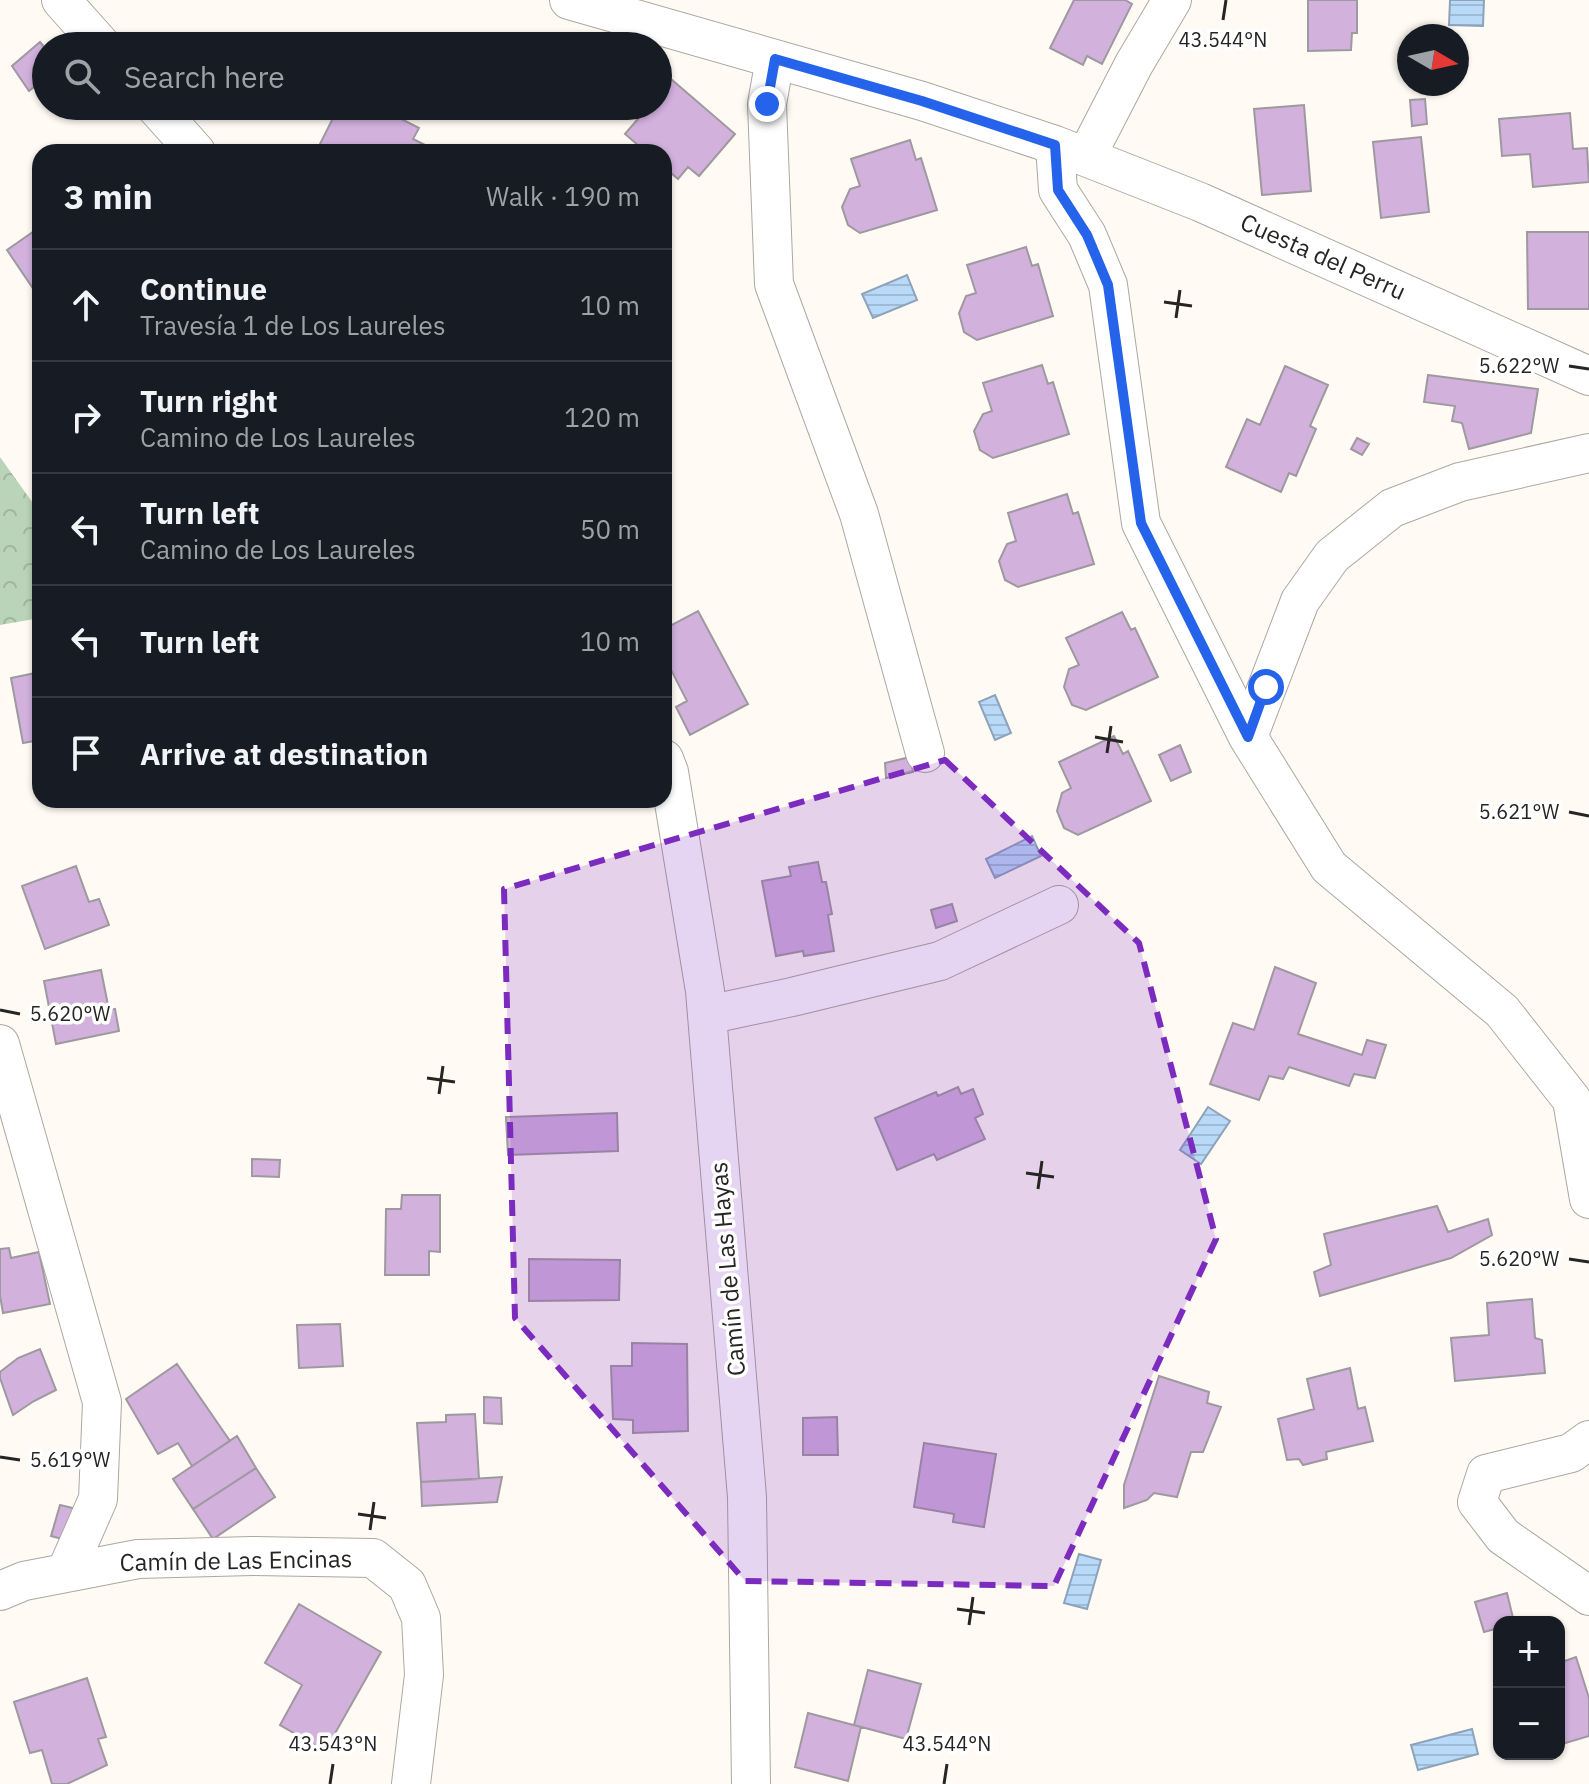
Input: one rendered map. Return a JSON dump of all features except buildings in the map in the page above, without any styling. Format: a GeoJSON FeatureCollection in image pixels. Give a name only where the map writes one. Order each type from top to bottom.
{"type":"FeatureCollection","features":[{"type":"Feature","properties":{"kind":"street"},"geometry":{"type":"LineString","coordinates":[[61,0],[90,32]]}},
{"type":"Feature","properties":{"kind":"street","name":"Cuesta del Perru"},"geometry":{"type":"LineString","coordinates":[[569,0],[922,101],[1070,151],[1200,202],[1589,376]]}},
{"type":"Feature","properties":{"kind":"street"},"geometry":{"type":"LineString","coordinates":[[1172,0],[1134,64],[1070,151],[1058,190],[1087,235],[1108,285],[1141,523],[1248,737],[1329,867],[1502,1011],[1572,1100],[1589,1199]]}},
{"type":"Feature","properties":{"kind":"street"},"geometry":{"type":"LineString","coordinates":[[775,59],[767,104],[774,284],[859,514],[925,753]]}},
{"type":"Feature","properties":{"kind":"street"},"geometry":{"type":"LineString","coordinates":[[167,120],[189,144]]}},
{"type":"Feature","properties":{"kind":"street"},"geometry":{"type":"LineString","coordinates":[[1248,737],[1300,601],[1332,556],[1392,508],[1460,482],[1589,453]]}},
{"type":"Feature","properties":{"kind":"street","name":"Camín de Las Hayas"},"geometry":{"type":"LineString","coordinates":[[672,790],[705,991],[747,1497],[751,1784]]}},
{"type":"Feature","properties":{"kind":"street"},"geometry":{"type":"LineString","coordinates":[[707,1015],[940,961],[1059,905]]}},
{"type":"Feature","properties":{"kind":"street"},"geometry":{"type":"LineString","coordinates":[[0,1044],[102,1402],[98,1499],[66,1572]]}},
{"type":"Feature","properties":{"kind":"street"},"geometry":{"type":"LineString","coordinates":[[1589,1440],[1571,1453],[1486,1474],[1477,1502],[1503,1536],[1589,1596]]}},
{"type":"Feature","properties":{"kind":"street","name":"Camín de Las Encinas"},"geometry":{"type":"LineString","coordinates":[[1,1585],[138,1559],[252,1556],[373,1558],[407,1585],[421,1618],[424,1675],[411,1784]]}},
{"type":"Feature","properties":{"kind":"highlighted area"},"geometry":{"type":"Polygon","coordinates":[[[945,760],[1139,943],[1216,1239],[1054,1586],[745,1581],[515,1318],[504,889],[945,760]]]}},
{"type":"Feature","properties":{"kind":"green space"},"geometry":{"type":"Polygon","coordinates":[[[0,457],[32,502],[32,619],[0,625],[0,457]]]}},
{"type":"Feature","properties":{"kind":"water"},"geometry":{"type":"Polygon","coordinates":[[[1450,0],[1484,0],[1483,26],[1449,24],[1450,0]]]}},
{"type":"Feature","properties":{"kind":"water"},"geometry":{"type":"Polygon","coordinates":[[[907,275],[917,300],[873,318],[862,294],[907,275]]]}},
{"type":"Feature","properties":{"kind":"water"},"geometry":{"type":"Polygon","coordinates":[[[995,695],[1011,733],[995,740],[979,702],[995,695]]]}},
{"type":"Feature","properties":{"kind":"water"},"geometry":{"type":"Polygon","coordinates":[[[1032,836],[1041,856],[995,878],[986,859],[1032,836]]]}},
{"type":"Feature","properties":{"kind":"water"},"geometry":{"type":"Polygon","coordinates":[[[1208,1107],[1230,1121],[1201,1164],[1180,1150],[1208,1107]]]}},
{"type":"Feature","properties":{"kind":"water"},"geometry":{"type":"Polygon","coordinates":[[[1079,1554],[1101,1560],[1087,1609],[1064,1603],[1079,1554]]]}},
{"type":"Feature","properties":{"kind":"water"},"geometry":{"type":"Polygon","coordinates":[[[1472,1729],[1478,1754],[1418,1770],[1411,1745],[1472,1729]]]}},
{"type":"Feature","properties":{"kind":"route"},"geometry":{"type":"LineString","coordinates":[[767,104],[775,59],[922,101],[1055,145],[1058,190],[1087,235],[1108,285],[1141,523],[1248,737],[1266,687]]}}]}
